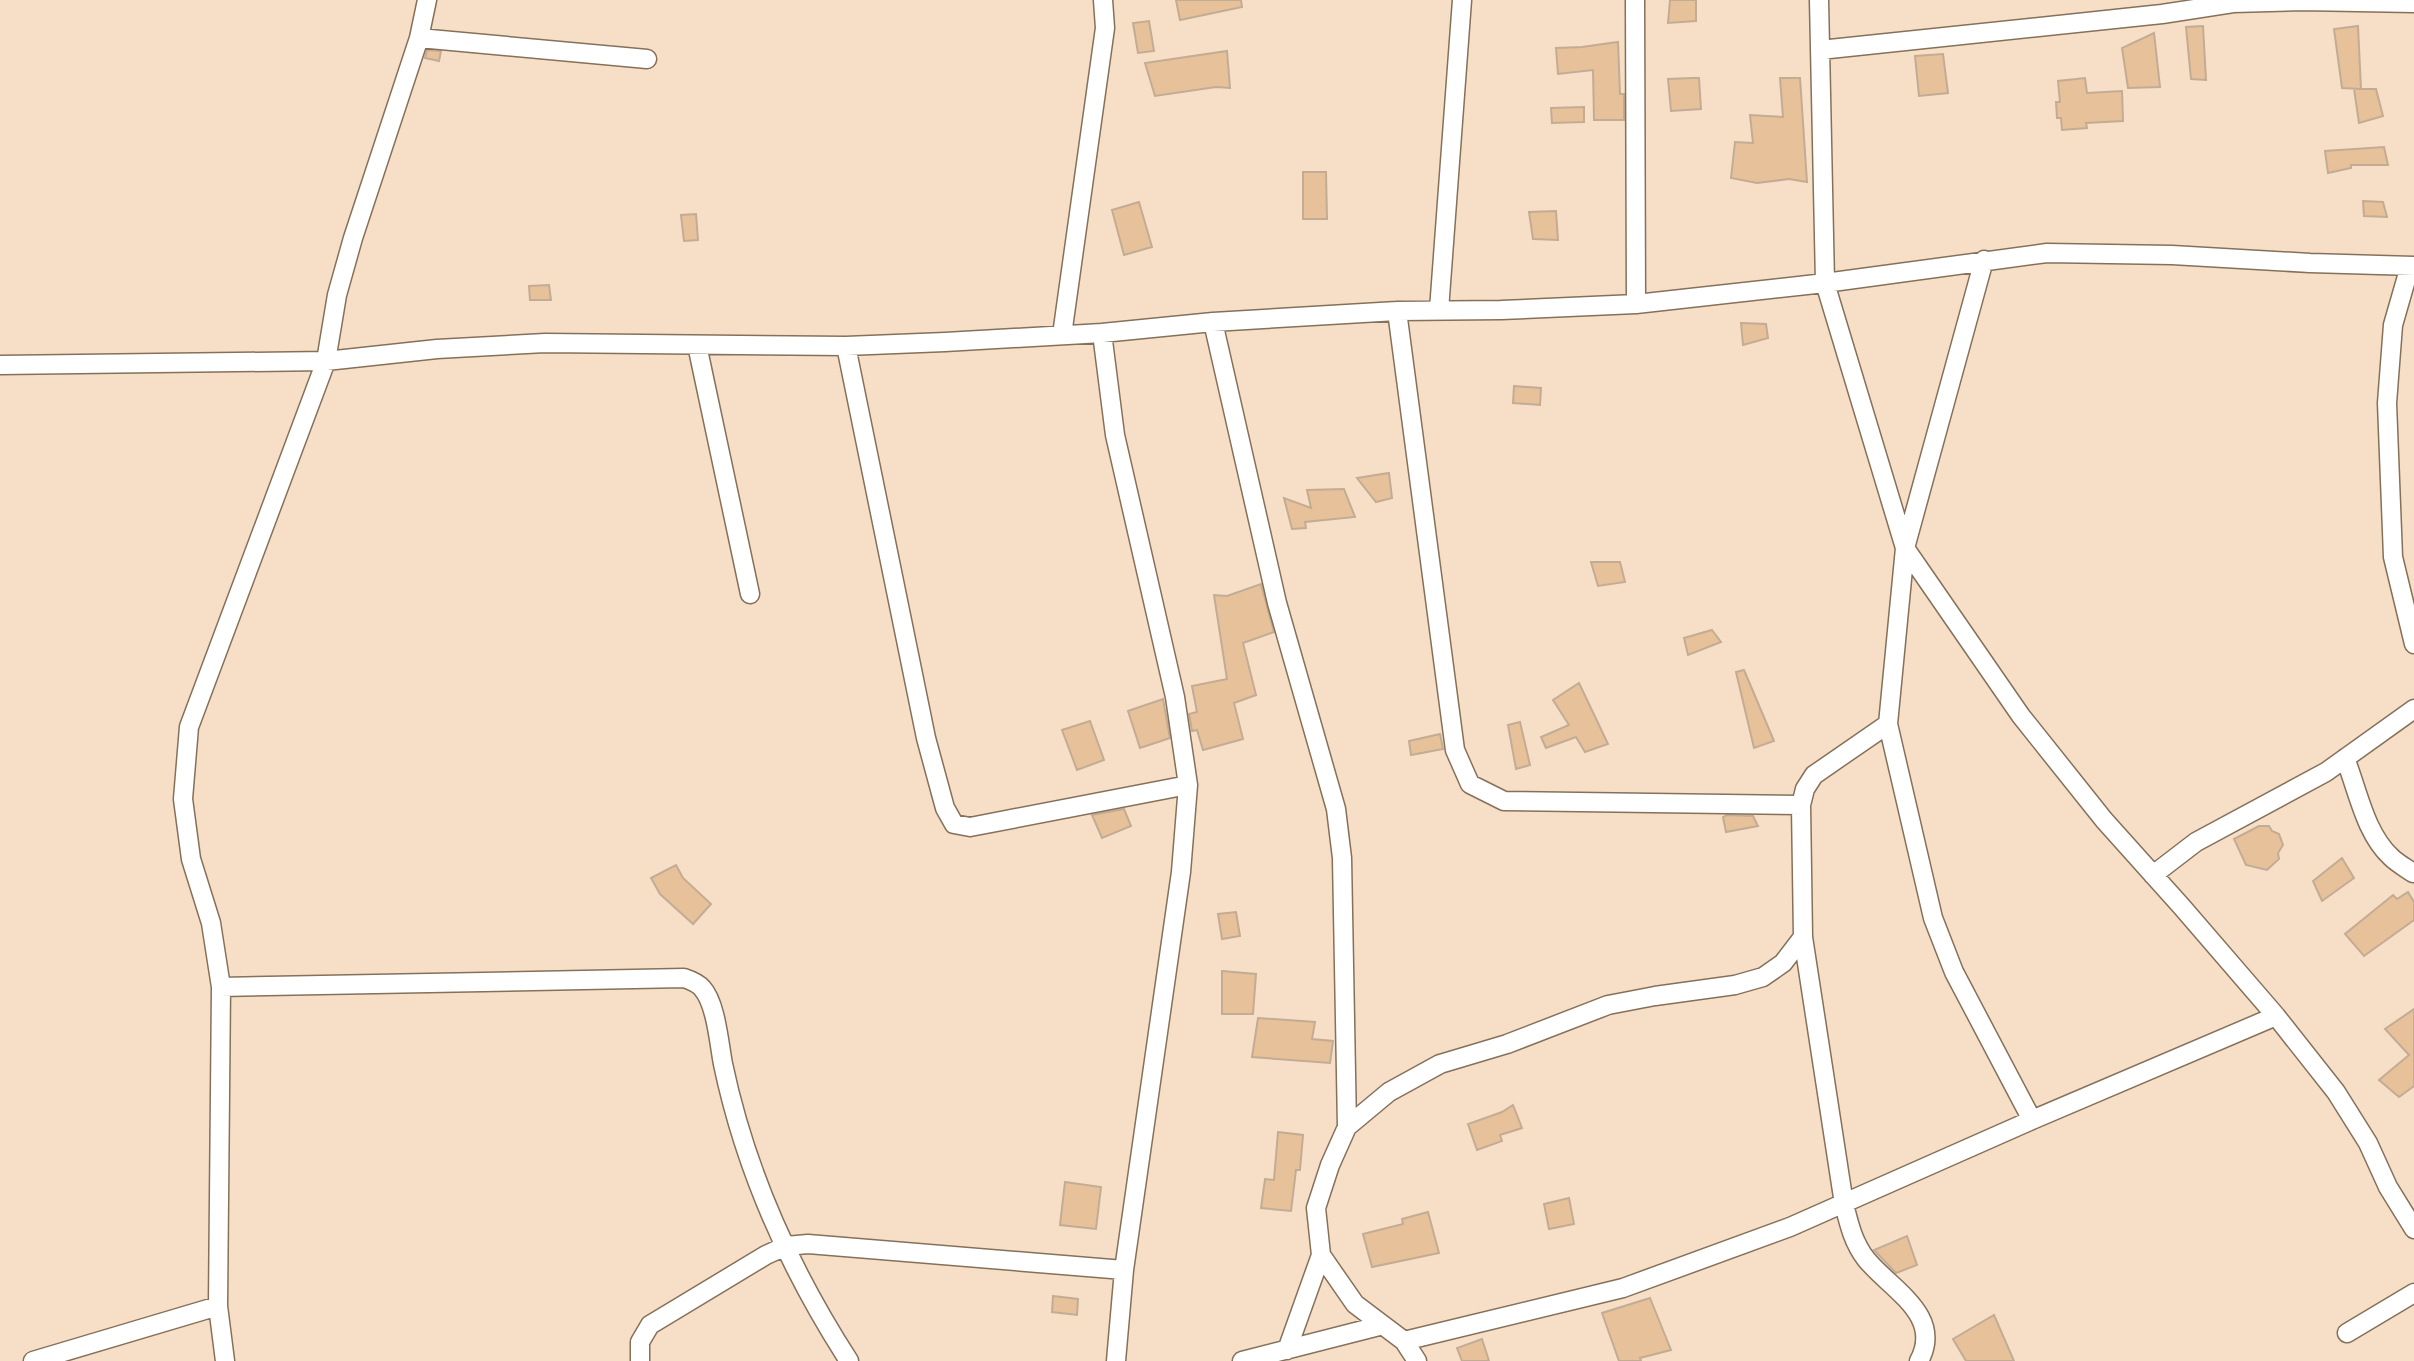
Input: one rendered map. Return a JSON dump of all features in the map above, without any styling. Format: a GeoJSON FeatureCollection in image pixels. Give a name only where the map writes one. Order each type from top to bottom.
{"type":"FeatureCollection","features":[{"type":"Feature","properties":{"kind":"street"},"geometry":{"type":"LineString","coordinates":[[225,1361],[218,1306],[221,987],[211,923],[191,859],[183,799],[189,727],[326,361],[337,295],[419,38],[427,0]]}},
{"type":"Feature","properties":{"kind":"street"},"geometry":{"type":"LineString","coordinates":[[1062,335],[1105,28],[1102,0]]}},
{"type":"Feature","properties":{"kind":"street"},"geometry":{"type":"LineString","coordinates":[[1439,310],[1462,0]]}},
{"type":"Feature","properties":{"kind":"street"},"geometry":{"type":"LineString","coordinates":[[1635,0],[1636,304]]}},
{"type":"Feature","properties":{"kind":"street"},"geometry":{"type":"LineString","coordinates":[[1819,0],[1825,283],[1905,548],[2021,716],[2104,820],[2276,1016],[2336,1092],[2368,1143],[2395,1199],[2414,1229]]}},
{"type":"Feature","properties":{"kind":"street"},"geometry":{"type":"LineString","coordinates":[[1820,50],[2080,23],[2233,3],[2302,1],[2414,4]]}},
{"type":"Feature","properties":{"kind":"street"},"geometry":{"type":"LineString","coordinates":[[419,38],[647,59]]}},
{"type":"Feature","properties":{"kind":"street"},"geometry":{"type":"LineString","coordinates":[[0,365],[326,361],[495,345],[545,343],[846,346],[1102,333],[1213,321],[1397,310],[1501,310],[1636,304],[1825,283],[2047,253],[2412,266],[2393,325],[2387,402],[2393,557],[2414,644]]}},
{"type":"Feature","properties":{"kind":"street"},"geometry":{"type":"LineString","coordinates":[[1984,260],[1905,548],[1888,724],[1933,918],[1954,972],[2032,1120]]}},
{"type":"Feature","properties":{"kind":"street"},"geometry":{"type":"LineString","coordinates":[[1397,310],[1455,750],[1470,784],[1504,801],[1801,805]]}},
{"type":"Feature","properties":{"kind":"street"},"geometry":{"type":"LineString","coordinates":[[1213,321],[1277,603],[1321,764],[1336,808],[1342,858],[1347,1127],[1330,1165],[1316,1208],[1321,1255],[1287,1350]]}},
{"type":"Feature","properties":{"kind":"street"},"geometry":{"type":"LineString","coordinates":[[1102,333],[1115,435],[1175,696],[1188,785],[1181,872],[1124,1270],[1116,1361]]}},
{"type":"Feature","properties":{"kind":"street"},"geometry":{"type":"LineString","coordinates":[[697,345],[750,594]]}},
{"type":"Feature","properties":{"kind":"street"},"geometry":{"type":"LineString","coordinates":[[846,346],[926,738],[944,808],[954,824],[970,827],[1188,785]]}},
{"type":"Feature","properties":{"kind":"street"},"geometry":{"type":"LineString","coordinates":[[2153,874],[2196,842],[2326,772],[2414,709]]}},
{"type":"Feature","properties":{"kind":"street"},"geometry":{"type":"LineString","coordinates":[[1888,724],[1814,775],[1805,789],[1801,805],[1803,937],[1844,1204],[1854,1241],[1867,1260],[1913,1304],[1924,1324],[1924,1351],[1919,1361]]}},
{"type":"Feature","properties":{"kind":"street"},"geometry":{"type":"LineString","coordinates":[[2345,758],[2359,791],[2369,829],[2391,857],[2413,873]]}},
{"type":"Feature","properties":{"kind":"street"},"geometry":{"type":"LineString","coordinates":[[1347,1127],[1389,1092],[1440,1064],[1507,1044],[1608,1004],[1735,985],[1763,977],[1783,962],[1803,937]]}},
{"type":"Feature","properties":{"kind":"street"},"geometry":{"type":"LineString","coordinates":[[221,987],[684,978],[701,986],[710,1000],[731,1101],[750,1164],[825,1325],[849,1361]]}},
{"type":"Feature","properties":{"kind":"street"},"geometry":{"type":"LineString","coordinates":[[1404,1341],[1623,1288],[1790,1227],[2276,1016]]}},
{"type":"Feature","properties":{"kind":"street"},"geometry":{"type":"LineString","coordinates":[[2395,1199],[2414,1207]]}},
{"type":"Feature","properties":{"kind":"street"},"geometry":{"type":"LineString","coordinates":[[640,1361],[640,1342],[650,1325],[766,1255],[786,1246],[808,1244],[895,1250],[1124,1270]]}},
{"type":"Feature","properties":{"kind":"street"},"geometry":{"type":"LineString","coordinates":[[1321,1255],[1355,1304],[1404,1341],[1417,1361]]}},
{"type":"Feature","properties":{"kind":"street"},"geometry":{"type":"LineString","coordinates":[[2347,1333],[2414,1293]]}},
{"type":"Feature","properties":{"kind":"street"},"geometry":{"type":"LineString","coordinates":[[33,1361],[218,1306]]}},
{"type":"Feature","properties":{"kind":"street"},"geometry":{"type":"LineString","coordinates":[[1242,1361],[1383,1325]]}},
{"type":"Feature","properties":{"kind":"building"},"geometry":{"type":"Polygon","coordinates":[[[1176,0],[1241,0],[1242,7],[1180,20],[1176,0]]]}},
{"type":"Feature","properties":{"kind":"building"},"geometry":{"type":"Polygon","coordinates":[[[1670,0],[1696,0],[1696,21],[1668,23],[1670,0]]]}},
{"type":"Feature","properties":{"kind":"building"},"geometry":{"type":"Polygon","coordinates":[[[1149,21],[1154,51],[1138,53],[1133,23],[1149,21]]]}},
{"type":"Feature","properties":{"kind":"building"},"geometry":{"type":"Polygon","coordinates":[[[2203,26],[2206,80],[2191,79],[2186,27],[2203,26]]]}},
{"type":"Feature","properties":{"kind":"building"},"geometry":{"type":"Polygon","coordinates":[[[2358,26],[2361,89],[2342,88],[2334,29],[2358,26]]]}},
{"type":"Feature","properties":{"kind":"building"},"geometry":{"type":"Polygon","coordinates":[[[2154,33],[2160,87],[2128,88],[2122,48],[2154,33]]]}},
{"type":"Feature","properties":{"kind":"building"},"geometry":{"type":"Polygon","coordinates":[[[1618,42],[1624,120],[1594,120],[1593,70],[1558,74],[1556,48],[1618,42]]]}},
{"type":"Feature","properties":{"kind":"building"},"geometry":{"type":"Polygon","coordinates":[[[427,50],[441,51],[439,61],[425,58],[427,50]]]}},
{"type":"Feature","properties":{"kind":"building"},"geometry":{"type":"Polygon","coordinates":[[[1227,51],[1230,88],[1216,87],[1155,96],[1145,63],[1227,51]]]}},
{"type":"Feature","properties":{"kind":"building"},"geometry":{"type":"Polygon","coordinates":[[[1943,54],[1948,93],[1919,96],[1915,56],[1943,54]]]}},
{"type":"Feature","properties":{"kind":"building"},"geometry":{"type":"Polygon","coordinates":[[[1699,78],[1701,109],[1671,111],[1668,79],[1699,78]]]}},
{"type":"Feature","properties":{"kind":"building"},"geometry":{"type":"Polygon","coordinates":[[[1780,78],[1800,78],[1807,182],[1789,179],[1757,183],[1731,178],[1735,142],[1753,143],[1750,115],[1783,117],[1780,78]]]}},
{"type":"Feature","properties":{"kind":"building"},"geometry":{"type":"Polygon","coordinates":[[[2085,78],[2087,93],[2122,91],[2123,121],[2086,123],[2087,128],[2062,130],[2061,118],[2057,118],[2056,102],[2060,102],[2058,81],[2085,78]]]}},
{"type":"Feature","properties":{"kind":"building"},"geometry":{"type":"Polygon","coordinates":[[[2354,89],[2376,89],[2383,116],[2359,123],[2354,89]]]}},
{"type":"Feature","properties":{"kind":"building"},"geometry":{"type":"Polygon","coordinates":[[[1584,107],[1584,122],[1552,123],[1551,108],[1584,107]]]}},
{"type":"Feature","properties":{"kind":"building"},"geometry":{"type":"Polygon","coordinates":[[[2384,147],[2388,165],[2351,165],[2351,168],[2328,173],[2325,151],[2384,147]]]}},
{"type":"Feature","properties":{"kind":"building"},"geometry":{"type":"Polygon","coordinates":[[[1303,172],[1326,172],[1327,219],[1303,219],[1303,172]]]}},
{"type":"Feature","properties":{"kind":"building"},"geometry":{"type":"Polygon","coordinates":[[[2363,201],[2383,202],[2387,217],[2364,216],[2363,201]]]}},
{"type":"Feature","properties":{"kind":"building"},"geometry":{"type":"Polygon","coordinates":[[[1139,202],[1152,247],[1124,255],[1112,210],[1139,202]]]}},
{"type":"Feature","properties":{"kind":"building"},"geometry":{"type":"Polygon","coordinates":[[[1556,211],[1558,240],[1533,239],[1529,212],[1556,211]]]}},
{"type":"Feature","properties":{"kind":"building"},"geometry":{"type":"Polygon","coordinates":[[[696,214],[698,240],[684,241],[681,215],[696,214]]]}},
{"type":"Feature","properties":{"kind":"building"},"geometry":{"type":"Polygon","coordinates":[[[549,285],[551,300],[530,300],[529,286],[549,285]]]}},
{"type":"Feature","properties":{"kind":"building"},"geometry":{"type":"Polygon","coordinates":[[[1741,323],[1766,324],[1768,338],[1743,345],[1741,323]]]}},
{"type":"Feature","properties":{"kind":"building"},"geometry":{"type":"Polygon","coordinates":[[[1514,386],[1541,388],[1540,405],[1513,403],[1514,386]]]}},
{"type":"Feature","properties":{"kind":"building"},"geometry":{"type":"Polygon","coordinates":[[[1389,473],[1392,498],[1376,502],[1357,478],[1389,473]]]}},
{"type":"Feature","properties":{"kind":"building"},"geometry":{"type":"Polygon","coordinates":[[[1344,489],[1355,517],[1305,522],[1306,528],[1292,529],[1284,498],[1311,508],[1307,490],[1344,489]]]}},
{"type":"Feature","properties":{"kind":"building"},"geometry":{"type":"Polygon","coordinates":[[[1591,562],[1620,562],[1625,582],[1598,586],[1591,562]]]}},
{"type":"Feature","properties":{"kind":"building"},"geometry":{"type":"Polygon","coordinates":[[[1261,584],[1274,632],[1243,643],[1256,695],[1234,703],[1243,739],[1203,750],[1197,730],[1192,731],[1189,714],[1197,712],[1192,686],[1227,679],[1214,595],[1227,596],[1261,584]]]}},
{"type":"Feature","properties":{"kind":"building"},"geometry":{"type":"Polygon","coordinates":[[[1712,630],[1721,642],[1688,655],[1684,638],[1712,630]]]}},
{"type":"Feature","properties":{"kind":"building"},"geometry":{"type":"Polygon","coordinates":[[[1744,670],[1774,741],[1754,748],[1736,672],[1744,670]]]}},
{"type":"Feature","properties":{"kind":"building"},"geometry":{"type":"Polygon","coordinates":[[[1579,683],[1608,744],[1585,752],[1576,737],[1546,748],[1541,737],[1569,725],[1553,700],[1579,683]]]}},
{"type":"Feature","properties":{"kind":"building"},"geometry":{"type":"Polygon","coordinates":[[[1163,699],[1170,738],[1140,748],[1128,711],[1163,699]]]}},
{"type":"Feature","properties":{"kind":"building"},"geometry":{"type":"Polygon","coordinates":[[[1090,721],[1104,760],[1077,770],[1062,730],[1090,721]]]}},
{"type":"Feature","properties":{"kind":"building"},"geometry":{"type":"Polygon","coordinates":[[[1520,722],[1530,765],[1516,769],[1508,725],[1520,722]]]}},
{"type":"Feature","properties":{"kind":"building"},"geometry":{"type":"Polygon","coordinates":[[[1440,734],[1443,749],[1411,755],[1409,741],[1440,734]]]}},
{"type":"Feature","properties":{"kind":"building"},"geometry":{"type":"Polygon","coordinates":[[[1124,809],[1131,826],[1102,838],[1092,815],[1124,809]]]}},
{"type":"Feature","properties":{"kind":"building"},"geometry":{"type":"Polygon","coordinates":[[[1753,816],[1758,826],[1726,832],[1723,817],[1753,816]]]}},
{"type":"Feature","properties":{"kind":"building"},"geometry":{"type":"Polygon","coordinates":[[[2259,826],[2269,826],[2279,834],[2283,845],[2278,853],[2279,859],[2267,870],[2246,865],[2234,839],[2259,826]]]}},
{"type":"Feature","properties":{"kind":"building"},"geometry":{"type":"Polygon","coordinates":[[[2342,858],[2354,878],[2322,901],[2313,881],[2342,858]]]}},
{"type":"Feature","properties":{"kind":"building"},"geometry":{"type":"Polygon","coordinates":[[[676,865],[683,878],[711,904],[693,924],[660,894],[651,878],[676,865]]]}},
{"type":"Feature","properties":{"kind":"building"},"geometry":{"type":"Polygon","coordinates":[[[2408,892],[2414,902],[2414,920],[2364,956],[2345,934],[2393,895],[2397,899],[2408,892]]]}},
{"type":"Feature","properties":{"kind":"building"},"geometry":{"type":"Polygon","coordinates":[[[1236,912],[1240,936],[1222,939],[1218,914],[1236,912]]]}},
{"type":"Feature","properties":{"kind":"building"},"geometry":{"type":"Polygon","coordinates":[[[1222,971],[1256,974],[1253,1014],[1222,1014],[1222,971]]]}},
{"type":"Feature","properties":{"kind":"building"},"geometry":{"type":"Polygon","coordinates":[[[2414,1009],[2414,1086],[2399,1097],[2379,1080],[2409,1055],[2385,1029],[2414,1009]]]}},
{"type":"Feature","properties":{"kind":"building"},"geometry":{"type":"Polygon","coordinates":[[[1258,1018],[1315,1022],[1312,1039],[1333,1041],[1330,1063],[1252,1057],[1258,1018]]]}},
{"type":"Feature","properties":{"kind":"building"},"geometry":{"type":"Polygon","coordinates":[[[1513,1105],[1522,1128],[1500,1135],[1502,1141],[1477,1150],[1468,1124],[1502,1112],[1513,1105]]]}},
{"type":"Feature","properties":{"kind":"building"},"geometry":{"type":"Polygon","coordinates":[[[1278,1132],[1303,1135],[1300,1170],[1296,1170],[1291,1211],[1261,1208],[1265,1179],[1274,1180],[1278,1132]]]}},
{"type":"Feature","properties":{"kind":"building"},"geometry":{"type":"Polygon","coordinates":[[[1065,1182],[1101,1187],[1096,1229],[1060,1225],[1065,1182]]]}},
{"type":"Feature","properties":{"kind":"building"},"geometry":{"type":"Polygon","coordinates":[[[1569,1198],[1574,1224],[1549,1229],[1544,1204],[1569,1198]]]}},
{"type":"Feature","properties":{"kind":"building"},"geometry":{"type":"Polygon","coordinates":[[[1428,1212],[1439,1253],[1372,1267],[1363,1234],[1403,1224],[1402,1219],[1428,1212]]]}},
{"type":"Feature","properties":{"kind":"building"},"geometry":{"type":"Polygon","coordinates":[[[1907,1236],[1917,1265],[1896,1273],[1874,1250],[1907,1236]]]}},
{"type":"Feature","properties":{"kind":"building"},"geometry":{"type":"Polygon","coordinates":[[[1053,1296],[1078,1299],[1077,1315],[1052,1312],[1053,1296]]]}},
{"type":"Feature","properties":{"kind":"building"},"geometry":{"type":"Polygon","coordinates":[[[1650,1298],[1671,1350],[1640,1358],[1641,1361],[1619,1361],[1602,1313],[1650,1298]]]}},
{"type":"Feature","properties":{"kind":"building"},"geometry":{"type":"Polygon","coordinates":[[[1994,1315],[2014,1361],[1966,1361],[1953,1339],[1994,1315]]]}},
{"type":"Feature","properties":{"kind":"building"},"geometry":{"type":"Polygon","coordinates":[[[1482,1339],[1489,1361],[1462,1361],[1457,1348],[1482,1339]]]}}]}
